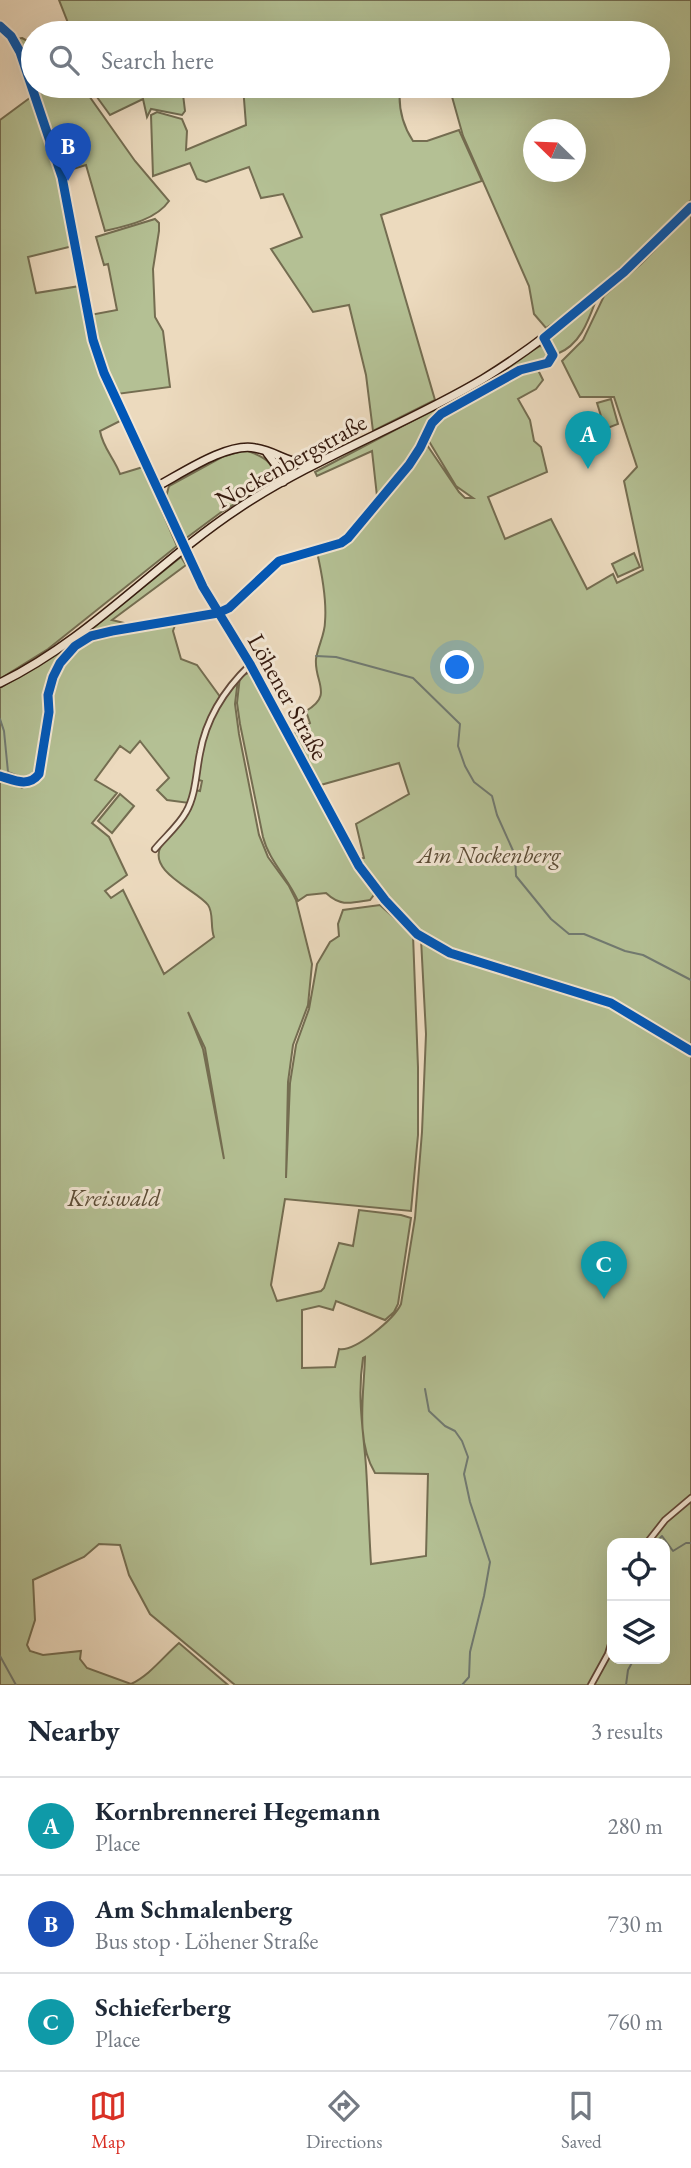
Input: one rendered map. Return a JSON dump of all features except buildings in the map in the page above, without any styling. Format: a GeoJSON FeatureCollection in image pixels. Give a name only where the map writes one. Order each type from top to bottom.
{"type":"FeatureCollection","features":[{"type":"Feature","properties":{"kind":"street","name":"Löhener Straße"},"geometry":{"type":"LineString","coordinates":[[0,26],[11,36],[21,55]]}},
{"type":"Feature","properties":{"kind":"street","name":"Löhener Straße"},"geometry":{"type":"LineString","coordinates":[[35,98],[62,177],[93,340],[104,373],[190,560],[218,613],[250,664],[359,866],[385,900],[417,934],[450,953],[611,1003],[691,1051]]}},
{"type":"Feature","properties":{"kind":"street","name":"Nockenbergstraße"},"geometry":{"type":"LineString","coordinates":[[0,683],[61,647],[223,518],[291,477],[483,379],[544,338],[624,272],[691,207]]}},
{"type":"Feature","properties":{"kind":"street"},"geometry":{"type":"LineString","coordinates":[[0,776],[25,783],[33,781],[38,774],[52,677],[75,646],[91,636],[112,631],[218,613],[229,608],[279,561],[335,545],[348,538],[409,465],[432,423],[441,414],[508,376],[552,360],[553,355],[544,338]]}},
{"type":"Feature","properties":{"kind":"street"},"geometry":{"type":"LineString","coordinates":[[156,487],[237,447],[249,447],[276,454],[300,464],[322,462]]}},
{"type":"Feature","properties":{"kind":"street"},"geometry":{"type":"LineString","coordinates":[[267,452],[283,482]]}},
{"type":"Feature","properties":{"kind":"street"},"geometry":{"type":"LineString","coordinates":[[283,459],[291,477]]}},
{"type":"Feature","properties":{"kind":"street"},"geometry":{"type":"LineString","coordinates":[[155,849],[186,813],[193,792],[202,743],[210,722],[231,685],[250,664]]}},
{"type":"Feature","properties":{"kind":"street"},"geometry":{"type":"LineString","coordinates":[[651,1538],[665,1520],[691,1498]]}},
{"type":"Feature","properties":{"kind":"street"},"geometry":{"type":"LineString","coordinates":[[591,1685],[607,1656]]}},
{"type":"Feature","properties":{"kind":"green space"},"geometry":{"type":"Polygon","coordinates":[[[59,0],[691,0],[691,200],[585,301],[546,328],[534,314],[529,286],[463,136],[452,98],[670,98],[670,21],[67,21],[59,0]]]}},
{"type":"Feature","properties":{"kind":"green space"},"geometry":{"type":"Polygon","coordinates":[[[21,38],[21,52],[16,39],[21,38]]]}},
{"type":"Feature","properties":{"kind":"green space"},"geometry":{"type":"Polygon","coordinates":[[[31,98],[59,174],[73,246],[28,257],[36,293],[80,286],[95,354],[122,420],[100,431],[104,443],[120,474],[143,467],[177,546],[48,649],[0,679],[0,120],[31,98]]]}},
{"type":"Feature","properties":{"kind":"green space"},"geometry":{"type":"Polygon","coordinates":[[[39,98],[90,98],[135,161],[169,201],[156,213],[140,221],[105,231],[86,165],[63,172],[39,98]]]}},
{"type":"Feature","properties":{"kind":"green space"},"geometry":{"type":"Polygon","coordinates":[[[98,98],[183,98],[185,111],[182,115],[151,109],[147,117],[143,99],[110,115],[98,98]]]}},
{"type":"Feature","properties":{"kind":"green space"},"geometry":{"type":"Polygon","coordinates":[[[244,98],[400,98],[401,114],[413,141],[427,141],[459,130],[482,181],[381,215],[435,400],[373,431],[366,375],[349,305],[313,312],[271,249],[302,237],[283,194],[261,198],[249,167],[206,182],[197,179],[190,163],[153,176],[151,115],[157,112],[182,119],[187,131],[186,150],[246,125],[244,98]]]}},
{"type":"Feature","properties":{"kind":"green space","name":"Am Nockenberg"},"geometry":{"type":"Polygon","coordinates":[[[691,213],[691,1048],[625,1008],[568,986],[455,952],[418,932],[356,859],[364,858],[356,824],[409,794],[399,763],[317,786],[291,736],[310,723],[306,711],[321,694],[316,659],[325,627],[325,604],[317,552],[342,545],[411,465],[425,442],[459,492],[465,498],[473,498],[456,486],[427,438],[434,423],[443,415],[515,374],[537,368],[543,380],[536,389],[518,399],[530,420],[534,441],[541,447],[547,472],[488,497],[505,539],[551,519],[587,589],[613,574],[617,583],[643,570],[624,481],[637,467],[614,397],[580,397],[562,361],[583,340],[604,296],[641,264],[691,213]]]}},
{"type":"Feature","properties":{"kind":"green space"},"geometry":{"type":"Polygon","coordinates":[[[155,219],[159,223],[159,231],[153,269],[155,317],[163,331],[170,387],[117,394],[95,339],[90,315],[117,310],[108,264],[104,265],[96,237],[155,219]]]}},
{"type":"Feature","properties":{"kind":"green space"},"geometry":{"type":"Polygon","coordinates":[[[596,300],[577,339],[557,354],[549,338],[596,300]]]}},
{"type":"Feature","properties":{"kind":"green space"},"geometry":{"type":"Polygon","coordinates":[[[540,346],[545,347],[548,357],[544,360],[501,377],[433,417],[413,454],[377,496],[372,451],[317,476],[315,472],[439,407],[540,346]]]}},
{"type":"Feature","properties":{"kind":"green space"},"geometry":{"type":"Polygon","coordinates":[[[611,399],[618,424],[605,429],[597,403],[611,399]]]}},
{"type":"Feature","properties":{"kind":"green space"},"geometry":{"type":"Polygon","coordinates":[[[245,450],[267,461],[272,470],[270,482],[220,513],[185,539],[166,497],[169,486],[222,457],[245,450]]]}},
{"type":"Feature","properties":{"kind":"green space"},"geometry":{"type":"Polygon","coordinates":[[[634,553],[640,567],[618,577],[612,564],[634,553]]]}},
{"type":"Feature","properties":{"kind":"green space"},"geometry":{"type":"Polygon","coordinates":[[[181,557],[186,565],[112,620],[128,624],[90,634],[71,647],[56,664],[48,683],[44,729],[37,771],[33,777],[22,780],[0,773],[0,688],[71,642],[181,557]]]}},
{"type":"Feature","properties":{"kind":"green space","name":"Kreiswald"},"geometry":{"type":"Polygon","coordinates":[[[176,622],[173,631],[181,659],[197,665],[221,698],[206,732],[238,679],[235,704],[239,734],[259,835],[268,857],[296,900],[312,964],[308,1005],[293,1045],[288,1082],[286,1178],[290,1083],[296,1045],[309,1009],[317,964],[330,942],[339,936],[338,924],[343,910],[380,905],[413,935],[418,1135],[411,1211],[285,1199],[271,1285],[277,1301],[321,1291],[339,1243],[353,1246],[359,1210],[401,1215],[411,1218],[398,1304],[385,1320],[336,1301],[333,1310],[319,1306],[302,1310],[302,1368],[335,1367],[339,1349],[346,1349],[364,1340],[391,1318],[401,1304],[415,1218],[422,1132],[426,1034],[421,939],[611,1005],[691,1054],[691,1496],[665,1518],[648,1538],[607,1538],[607,1654],[590,1685],[235,1685],[150,1614],[129,1575],[120,1545],[99,1544],[84,1557],[33,1580],[35,1620],[27,1645],[30,1651],[43,1655],[81,1651],[80,1659],[87,1668],[131,1684],[150,1671],[179,1643],[228,1685],[0,1685],[0,779],[22,788],[34,783],[40,776],[47,746],[51,688],[59,669],[69,655],[82,645],[127,629],[176,622]],[[205,736],[189,803],[167,800],[157,790],[169,778],[140,741],[130,753],[120,746],[95,780],[117,793],[92,823],[109,837],[127,875],[105,891],[111,898],[123,890],[164,974],[214,937],[208,905],[167,872],[159,855],[164,841],[188,811],[195,790],[200,791],[202,781],[196,779],[205,736]],[[188,1012],[203,1049],[224,1159],[205,1048],[188,1012]],[[365,1357],[363,1358],[363,1432],[365,1357]],[[363,1432],[371,1564],[426,1556],[428,1474],[375,1473],[363,1432]]]}},
{"type":"Feature","properties":{"kind":"green space"},"geometry":{"type":"Polygon","coordinates":[[[251,672],[376,892],[370,900],[342,902],[326,893],[307,895],[298,901],[270,854],[263,837],[237,703],[240,676],[251,672]]]}},
{"type":"Feature","properties":{"kind":"green space"},"geometry":{"type":"Polygon","coordinates":[[[120,794],[134,806],[112,833],[98,821],[120,794]]]}},
{"type":"Feature","properties":{"kind":"green space"},"geometry":{"type":"Polygon","coordinates":[[[691,1499],[691,1685],[593,1685],[607,1658],[607,1664],[670,1664],[670,1538],[653,1538],[675,1512],[691,1499]]]}},
{"type":"Feature","properties":{"kind":"waterway"},"geometry":{"type":"LineString","coordinates":[[316,656],[336,657],[413,678],[460,724],[458,746],[465,766],[474,782],[492,796],[497,815],[515,855],[516,876],[551,919],[569,934],[584,934],[625,951],[643,955],[691,980]]}},
{"type":"Feature","properties":{"kind":"waterway"},"geometry":{"type":"LineString","coordinates":[[0,719],[4,731],[8,772],[23,778],[34,775]]}},
{"type":"Feature","properties":{"kind":"waterway"},"geometry":{"type":"LineString","coordinates":[[425,1389],[429,1411],[445,1426],[455,1431],[462,1441],[468,1457],[464,1474],[470,1502],[490,1562],[470,1652],[469,1677],[462,1685]]}},
{"type":"Feature","properties":{"kind":"waterway"},"geometry":{"type":"LineString","coordinates":[[660,1538],[663,1538]]}},
{"type":"Feature","properties":{"kind":"waterway"},"geometry":{"type":"LineString","coordinates":[[670,1547],[673,1551],[691,1543]]}},
{"type":"Feature","properties":{"kind":"waterway"},"geometry":{"type":"LineString","coordinates":[[0,1656],[16,1685]]}},
{"type":"Feature","properties":{"kind":"waterway"},"geometry":{"type":"LineString","coordinates":[[626,1685],[631,1664]]}},
{"type":"Feature","properties":{"kind":"cycle path"},"geometry":{"type":"LineString","coordinates":[[0,26],[11,36],[21,55]]}},
{"type":"Feature","properties":{"kind":"cycle path"},"geometry":{"type":"LineString","coordinates":[[35,98],[62,177],[93,340],[104,373],[203,587],[250,664],[359,866],[385,900],[417,934],[450,953],[611,1003],[691,1051]]}},
{"type":"Feature","properties":{"kind":"cycle path"},"geometry":{"type":"LineString","coordinates":[[0,776],[26,782],[39,774],[49,712],[48,695],[53,677],[60,663],[75,646],[91,636],[112,631],[218,613],[229,608],[279,561],[341,543],[409,465],[432,423],[441,414],[520,370],[548,363],[553,355],[544,338],[624,272],[691,207]]}},
{"type":"Feature","properties":{"kind":"place","name":"Am Schmalenberg"},"geometry":{"type":"Point","coordinates":[68,181]}},
{"type":"Feature","properties":{"kind":"place","name":"Kornbrennerei Hegemann"},"geometry":{"type":"Point","coordinates":[588,469]}},
{"type":"Feature","properties":{"kind":"place","name":"Schieferberg"},"geometry":{"type":"Point","coordinates":[604,1299]}}]}
